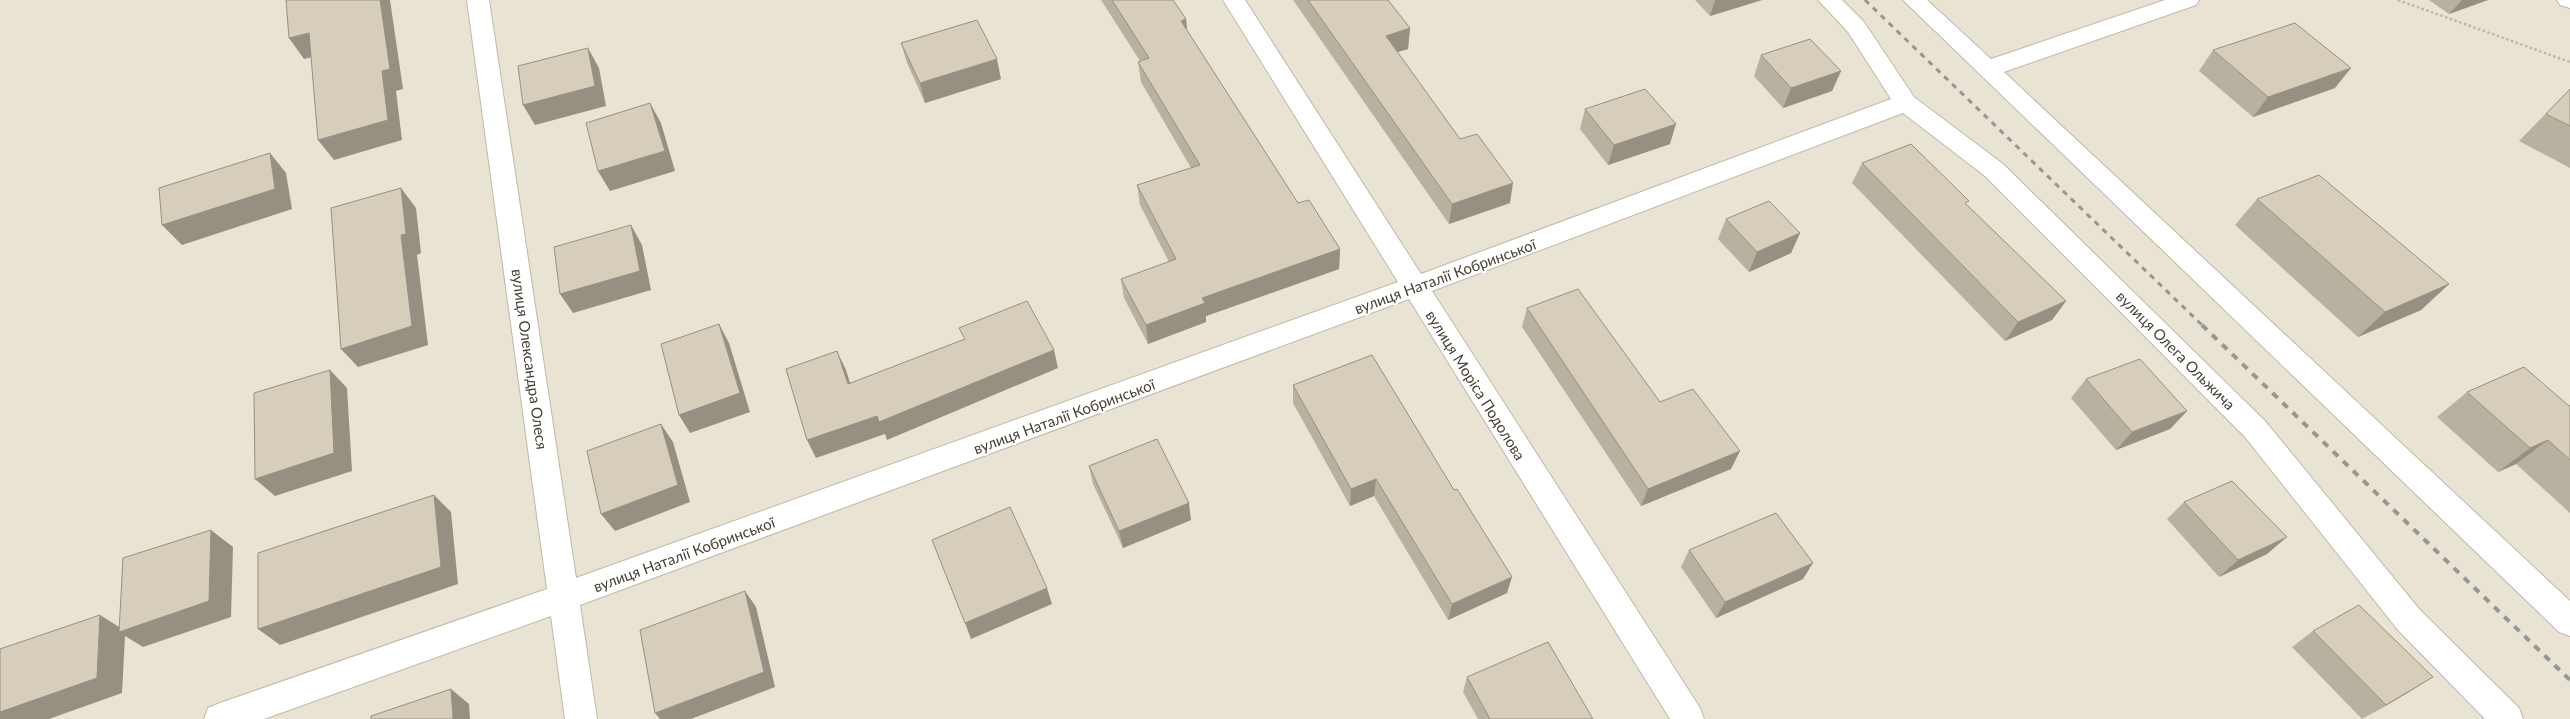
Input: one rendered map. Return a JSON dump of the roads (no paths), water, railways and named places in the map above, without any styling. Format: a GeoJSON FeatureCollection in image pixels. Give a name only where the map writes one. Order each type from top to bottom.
{"type":"FeatureCollection","features":[{"type":"Feature","properties":{"kind":"street","name":"вулиця Олександра Олеся"},"geometry":{"type":"LineString","coordinates":[[478,0],[581,719]]}},
{"type":"Feature","properties":{"kind":"street","name":"вулиця Моріса Подолова"},"geometry":{"type":"LineString","coordinates":[[1234,0],[1688,719]]}},
{"type":"Feature","properties":{"kind":"street","name":"вулиця Олега Ольжича"},"geometry":{"type":"LineString","coordinates":[[1829,0],[1856,27],[1906,103],[1994,170],[2255,428],[2409,620],[2507,719]]}},
{"type":"Feature","properties":{"kind":"street"},"geometry":{"type":"LineString","coordinates":[[1914,0],[2570,622]]}},
{"type":"Feature","properties":{"kind":"street"},"geometry":{"type":"LineString","coordinates":[[1988,69],[2188,0]]}},
{"type":"Feature","properties":{"kind":"street","name":"вулиця Наталії Кобринської"},"geometry":{"type":"LineString","coordinates":[[220,719],[564,598],[1415,288],[1906,103]]}},
{"type":"Feature","properties":{"kind":"railway"},"geometry":{"type":"LineString","coordinates":[[1865,0],[2203,326]]}},
{"type":"Feature","properties":{"kind":"railway"},"geometry":{"type":"LineString","coordinates":[[2202,325],[2570,680]]}}]}
